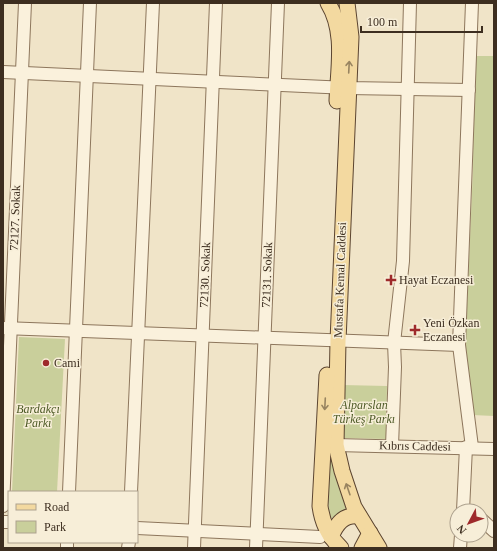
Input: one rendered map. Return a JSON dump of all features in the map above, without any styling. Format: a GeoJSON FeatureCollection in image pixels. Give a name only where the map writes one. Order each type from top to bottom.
{"type":"FeatureCollection","features":[{"type":"Feature","properties":{"kind":"main road","name":"Mustafa Kemal Caddesi"},"geometry":{"type":"LineString","coordinates":[[328,3],[332,10],[339,33],[343,87],[333,341],[320,495],[321,515],[328,542]]}},
{"type":"Feature","properties":{"kind":"main road","name":"Mustafa Kemal Caddesi"},"geometry":{"type":"LineString","coordinates":[[343,87],[351,37],[347,3]]}},
{"type":"Feature","properties":{"kind":"main road","name":"Mustafa Kemal Caddesi"},"geometry":{"type":"LineString","coordinates":[[333,341],[336,445],[348,490],[359,516],[379,548]]}},
{"type":"Feature","properties":{"kind":"main road"},"geometry":{"type":"LineString","coordinates":[[328,542],[335,528],[342,520],[359,516]]}},
{"type":"Feature","properties":{"kind":"main road"},"geometry":{"type":"LineString","coordinates":[[362,548],[370,533]]}},
{"type":"Feature","properties":{"kind":"street","name":"72127. Sokak"},"geometry":{"type":"LineString","coordinates":[[3,506],[7,328],[25,3]]}},
{"type":"Feature","properties":{"kind":"street"},"geometry":{"type":"LineString","coordinates":[[69,491],[90,3]]}},
{"type":"Feature","properties":{"kind":"street"},"geometry":{"type":"LineString","coordinates":[[131,491],[153,3]]}},
{"type":"Feature","properties":{"kind":"street","name":"72130. Sokak"},"geometry":{"type":"LineString","coordinates":[[194,548],[216,3]]}},
{"type":"Feature","properties":{"kind":"street","name":"72131. Sokak"},"geometry":{"type":"LineString","coordinates":[[256,548],[278,3]]}},
{"type":"Feature","properties":{"kind":"street"},"geometry":{"type":"LineString","coordinates":[[392,446],[395,367],[394,343],[403,261],[409,88],[410,3]]}},
{"type":"Feature","properties":{"kind":"street"},"geometry":{"type":"LineString","coordinates":[[463,503],[469,447],[459,345],[472,3]]}},
{"type":"Feature","properties":{"kind":"street"},"geometry":{"type":"LineString","coordinates":[[3,72],[343,87],[469,90]]}},
{"type":"Feature","properties":{"kind":"street"},"geometry":{"type":"LineString","coordinates":[[7,328],[459,345]]}},
{"type":"Feature","properties":{"kind":"street","name":"Kıbrıs Caddesi"},"geometry":{"type":"LineString","coordinates":[[336,445],[494,448]]}},
{"type":"Feature","properties":{"kind":"street"},"geometry":{"type":"LineString","coordinates":[[138,528],[257,534],[328,542]]}},
{"type":"Feature","properties":{"kind":"green space"},"geometry":{"type":"Polygon","coordinates":[[[474,56],[494,56],[494,416],[472,415],[465,351],[473,169],[474,56]]]}},
{"type":"Feature","properties":{"kind":"green space","name":"Bardakçı Parkı"},"geometry":{"type":"Polygon","coordinates":[[[19,337],[65,339],[57,491],[12,491],[19,337]]]}},
{"type":"Feature","properties":{"kind":"green space","name":"Alparslan Türkeş Parkı"},"geometry":{"type":"Polygon","coordinates":[[[342,385],[387,386],[386,439],[341,438],[342,385]]]}},
{"type":"Feature","properties":{"kind":"green space"},"geometry":{"type":"Polygon","coordinates":[[[329,461],[335,462],[350,511],[339,513],[329,520],[328,501],[329,461]]]}},
{"type":"Feature","properties":{"kind":"place","name":"Hayat Eczanesi"},"geometry":{"type":"Point","coordinates":[391,280]}},
{"type":"Feature","properties":{"kind":"place","name":"Yeni Özkan Eczanesi"},"geometry":{"type":"Point","coordinates":[415,330]}},
{"type":"Feature","properties":{"kind":"place","name":"Cami"},"geometry":{"type":"Point","coordinates":[46,363]}}]}
